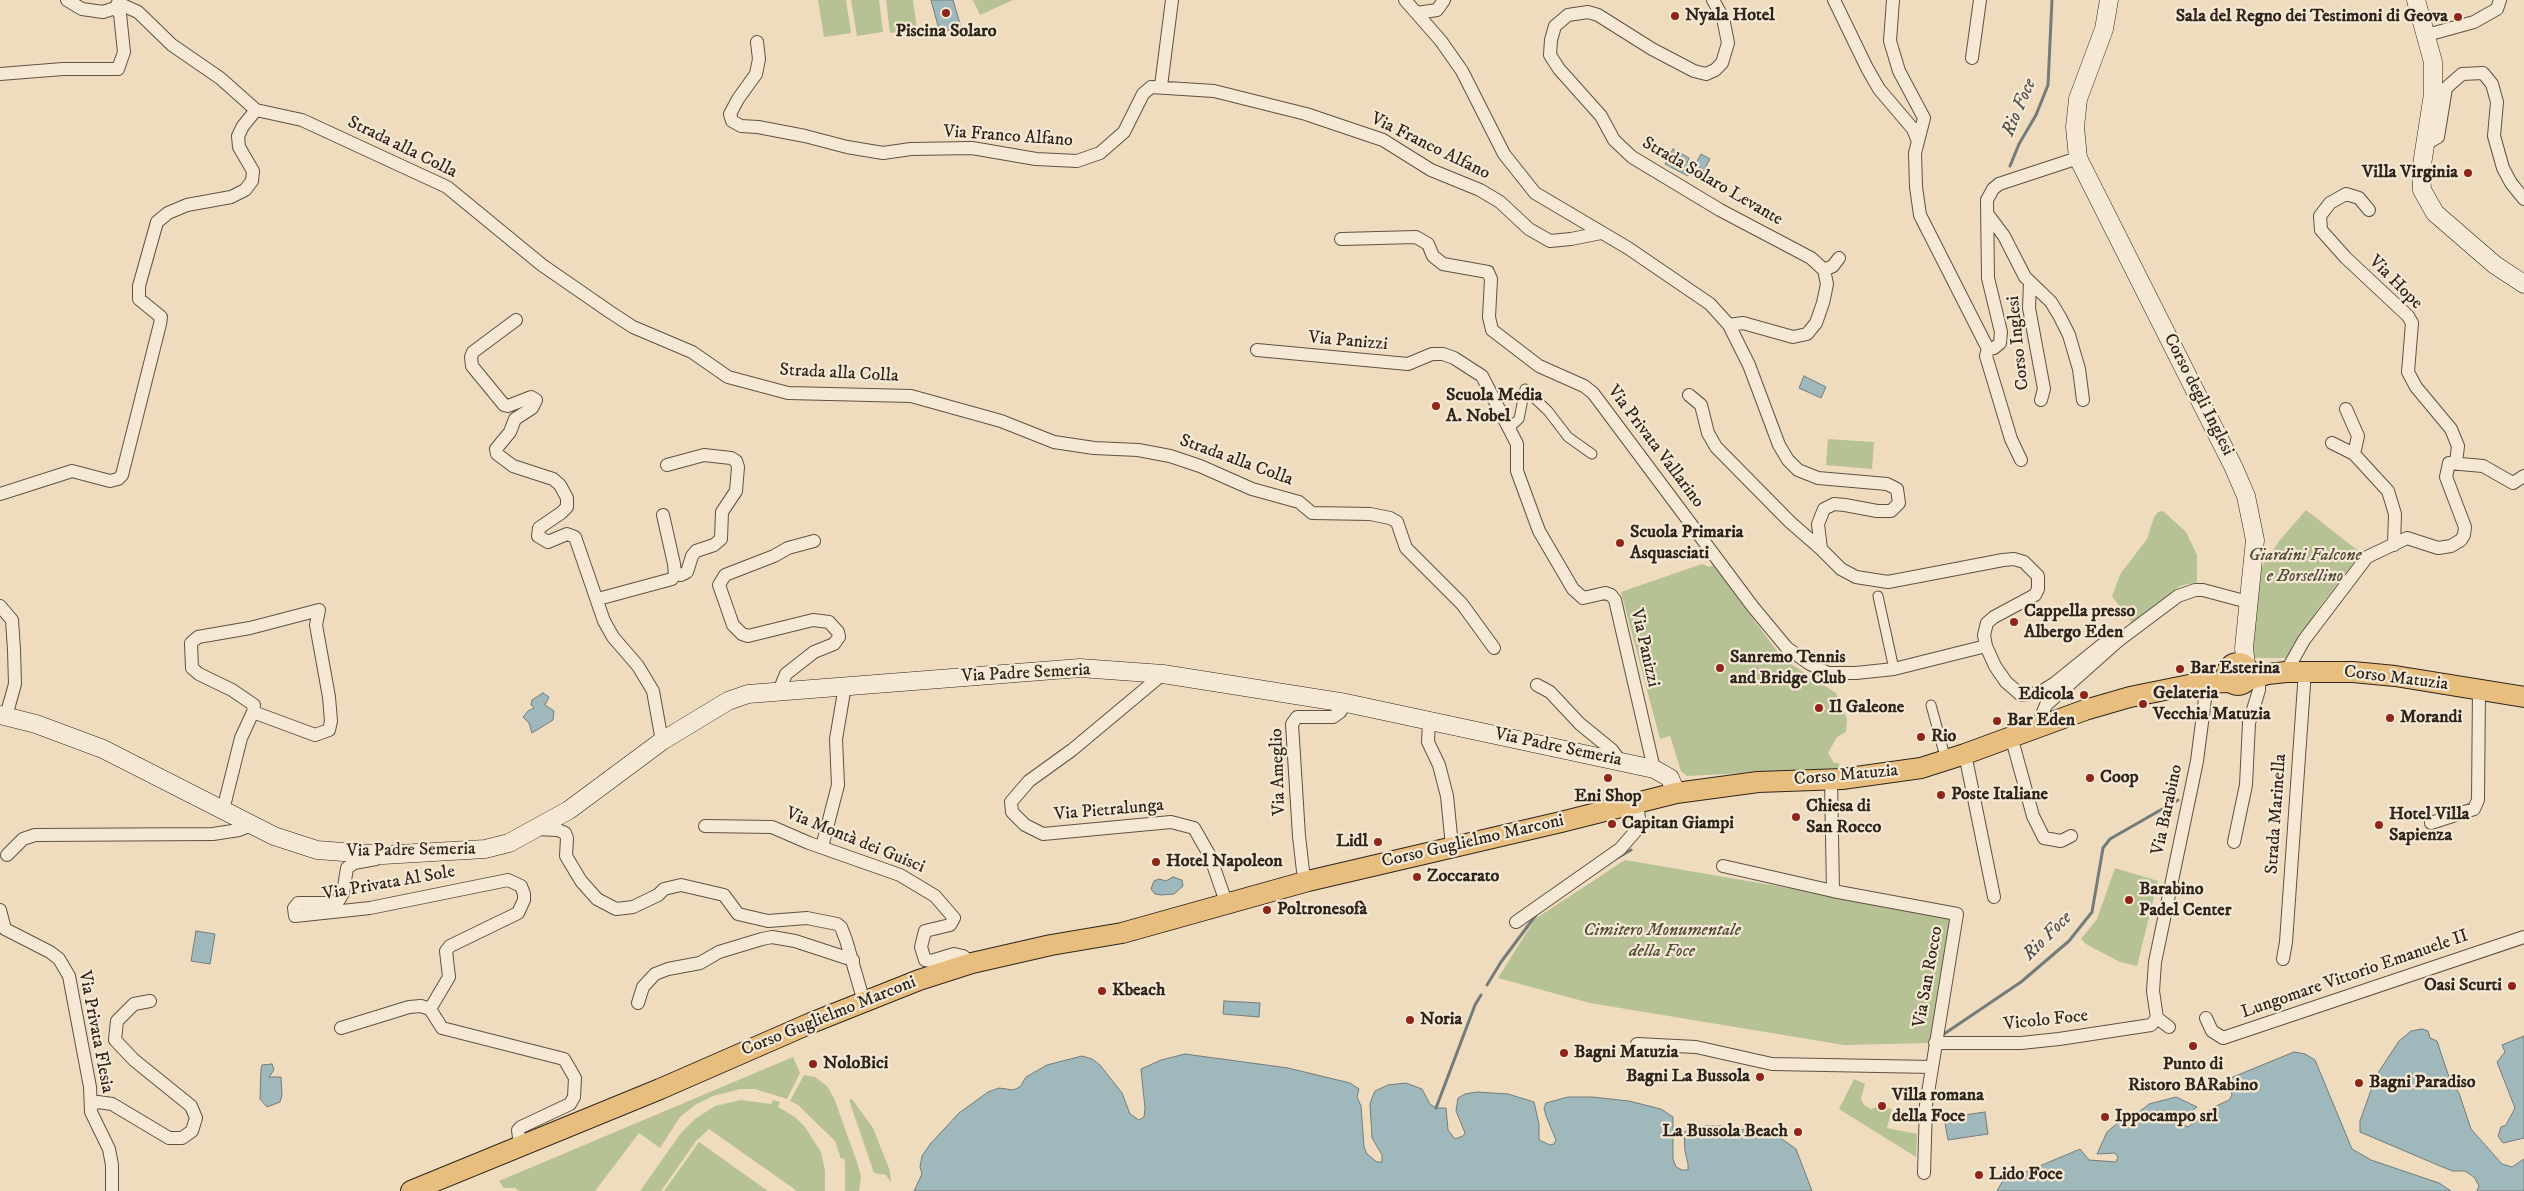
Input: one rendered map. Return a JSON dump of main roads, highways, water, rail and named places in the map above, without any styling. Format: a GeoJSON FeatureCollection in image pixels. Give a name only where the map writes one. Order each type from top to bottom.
{"type":"FeatureCollection","features":[{"type":"Feature","properties":{"kind":"main road","name":"Corso degli Inglesi"},"geometry":{"type":"LineString","coordinates":[[2109,0],[2104,29],[2078,99],[2075,127],[2078,158],[2090,186],[2109,217],[2233,466],[2246,496],[2256,540],[2248,602],[2254,670]]}},
{"type":"Feature","properties":{"kind":"main road"},"geometry":{"type":"LineString","coordinates":[[2416,0],[2433,62],[2433,94],[2424,145],[2422,190],[2435,213],[2495,264],[2524,284]]}},
{"type":"Feature","properties":{"kind":"main road","name":"Via Padre Semeria"},"geometry":{"type":"LineString","coordinates":[[3,716],[103,749],[274,836],[318,850],[383,855],[485,849],[509,843],[569,810],[662,741],[728,701],[748,694],[1080,668],[1163,674],[1346,704],[1654,769],[1670,778],[1676,793]]}},
{"type":"Feature","properties":{"kind":"main road","name":"Corso Matuzia"},"geometry":{"type":"LineString","coordinates":[[1676,793],[1758,782],[1831,780],[1882,775],[1956,757],[2042,725],[2130,697],[2254,670],[2395,676],[2524,697]]}},
{"type":"Feature","properties":{"kind":"main road","name":"Corso Guglielmo Marconi"},"geometry":{"type":"LineString","coordinates":[[412,1191],[864,1002],[919,980],[972,963],[1052,945],[1129,931],[1226,902],[1308,881],[1676,793]]}},
{"type":"Feature","properties":{"kind":"water","name":"Piscina Solaro"},"geometry":{"type":"Polygon","coordinates":[[[931,0],[953,0],[961,27],[940,33],[931,0]]]}},
{"type":"Feature","properties":{"kind":"water"},"geometry":{"type":"Polygon","coordinates":[[[1673,149],[1689,158],[1687,163],[1694,167],[1701,154],[1710,159],[1700,177],[1690,172],[1688,176],[1665,164],[1673,149]]]}},
{"type":"Feature","properties":{"kind":"water"},"geometry":{"type":"Polygon","coordinates":[[[1804,376],[1826,387],[1821,398],[1799,388],[1804,376]]]}},
{"type":"Feature","properties":{"kind":"water"},"geometry":{"type":"Polygon","coordinates":[[[543,693],[549,697],[545,705],[554,711],[553,720],[532,733],[529,723],[523,717],[534,708],[531,705],[532,700],[543,693]]]}},
{"type":"Feature","properties":{"kind":"water"},"geometry":{"type":"Polygon","coordinates":[[[1173,877],[1182,880],[1183,886],[1174,894],[1155,894],[1151,889],[1154,881],[1159,879],[1166,881],[1173,877]]]}},
{"type":"Feature","properties":{"kind":"water"},"geometry":{"type":"Polygon","coordinates":[[[196,931],[215,934],[210,964],[191,961],[196,931]]]}},
{"type":"Feature","properties":{"kind":"water"},"geometry":{"type":"Polygon","coordinates":[[[1224,1001],[1260,1003],[1259,1017],[1223,1014],[1224,1001]]]}},
{"type":"Feature","properties":{"kind":"water"},"geometry":{"type":"Polygon","coordinates":[[[2422,1029],[2428,1031],[2430,1038],[2437,1041],[2450,1080],[2459,1093],[2471,1129],[2502,1164],[2512,1167],[2524,1159],[2524,1191],[2477,1191],[2479,1186],[2474,1177],[2465,1171],[2453,1171],[2360,1132],[2360,1121],[2376,1076],[2399,1041],[2411,1031],[2422,1029]]]}},
{"type":"Feature","properties":{"kind":"water"},"geometry":{"type":"Polygon","coordinates":[[[2524,1036],[2524,1138],[2503,1143],[2498,1136],[2501,1127],[2506,1125],[2515,1108],[2497,1062],[2505,1052],[2502,1045],[2524,1036]]]}},
{"type":"Feature","properties":{"kind":"water"},"geometry":{"type":"Polygon","coordinates":[[[2294,1052],[2305,1054],[2315,1060],[2352,1149],[2371,1160],[2439,1183],[2451,1191],[1997,1191],[2002,1182],[2080,1149],[2089,1160],[2116,1162],[2118,1157],[2115,1153],[2097,1154],[2107,1132],[2127,1115],[2130,1127],[2132,1127],[2132,1113],[2138,1113],[2149,1104],[2176,1097],[2197,1107],[2184,1117],[2182,1124],[2188,1127],[2214,1107],[2229,1100],[2232,1095],[2228,1079],[2294,1052]]]}},
{"type":"Feature","properties":{"kind":"water"},"geometry":{"type":"Polygon","coordinates":[[[1185,1054],[1288,1068],[1350,1083],[1359,1089],[1357,1097],[1361,1106],[1364,1147],[1367,1154],[1377,1162],[1382,1162],[1382,1155],[1372,1138],[1370,1104],[1372,1098],[1375,1091],[1388,1085],[1406,1083],[1422,1089],[1430,1104],[1436,1108],[1446,1108],[1448,1130],[1455,1139],[1463,1136],[1465,1133],[1456,1111],[1458,1098],[1465,1094],[1477,1092],[1508,1094],[1534,1102],[1539,1124],[1539,1140],[1550,1145],[1554,1144],[1556,1140],[1546,1116],[1544,1108],[1546,1103],[1568,1097],[1592,1097],[1629,1101],[1661,1109],[1673,1117],[1673,1159],[1676,1167],[1682,1170],[1688,1170],[1684,1132],[1691,1129],[1703,1126],[1721,1126],[1769,1134],[1782,1139],[1796,1149],[1812,1191],[914,1191],[922,1174],[920,1167],[922,1156],[931,1143],[959,1113],[988,1092],[999,1088],[1013,1090],[1020,1087],[1026,1077],[1047,1065],[1082,1056],[1092,1059],[1100,1065],[1122,1093],[1130,1114],[1139,1120],[1144,1117],[1145,1108],[1141,1069],[1161,1060],[1185,1054]]]}},
{"type":"Feature","properties":{"kind":"water"},"geometry":{"type":"Polygon","coordinates":[[[272,1064],[274,1070],[269,1077],[281,1077],[282,1095],[280,1102],[267,1107],[260,1099],[261,1069],[262,1065],[272,1064]]]}},
{"type":"Feature","properties":{"kind":"water"},"geometry":{"type":"Polygon","coordinates":[[[1985,1112],[1988,1134],[1948,1140],[1944,1118],[1985,1112]]]}},
{"type":"Feature","properties":{"kind":"waterway","name":"Rio Foce"},"geometry":{"type":"LineString","coordinates":[[2010,166],[2019,144],[2036,115],[2048,85],[2052,0]]}},
{"type":"Feature","properties":{"kind":"waterway","name":"Rio Foce"},"geometry":{"type":"LineString","coordinates":[[1944,1034],[2021,982],[2069,941],[2092,912],[2103,848],[2110,839],[2178,800]]}},
{"type":"Feature","properties":{"kind":"waterway"},"geometry":{"type":"LineString","coordinates":[[1617,858],[1631,850]]}},
{"type":"Feature","properties":{"kind":"waterway"},"geometry":{"type":"LineString","coordinates":[[1487,985],[1501,962],[1536,915]]}},
{"type":"Feature","properties":{"kind":"waterway"},"geometry":{"type":"LineString","coordinates":[[1436,1108],[1475,1005],[1481,995]]}},
{"type":"Feature","properties":{"kind":"place","name":"Piscina Solaro"},"geometry":{"type":"Point","coordinates":[946,13]}},
{"type":"Feature","properties":{"kind":"place","name":"Nyala Hotel"},"geometry":{"type":"Point","coordinates":[1675,16]}},
{"type":"Feature","properties":{"kind":"place","name":"Sala del Regno dei Testimoni di Geova"},"geometry":{"type":"Point","coordinates":[2458,17]}},
{"type":"Feature","properties":{"kind":"place","name":"Villa Virginia"},"geometry":{"type":"Point","coordinates":[2468,173]}},
{"type":"Feature","properties":{"kind":"place","name":"Scuola Media A. Nobel"},"geometry":{"type":"Point","coordinates":[1436,406]}},
{"type":"Feature","properties":{"kind":"place","name":"Scuola Primaria Asquasciati"},"geometry":{"type":"Point","coordinates":[1620,543]}},
{"type":"Feature","properties":{"kind":"place","name":"Cappella presso Albergo Eden"},"geometry":{"type":"Point","coordinates":[2014,622]}},
{"type":"Feature","properties":{"kind":"place","name":"Sanremo Tennis and Bridge Club"},"geometry":{"type":"Point","coordinates":[1720,668]}},
{"type":"Feature","properties":{"kind":"place","name":"Bar Esterina"},"geometry":{"type":"Point","coordinates":[2180,669]}},
{"type":"Feature","properties":{"kind":"place","name":"Edicola"},"geometry":{"type":"Point","coordinates":[2084,695]}},
{"type":"Feature","properties":{"kind":"place","name":"Gelateria Vecchia Matuzia"},"geometry":{"type":"Point","coordinates":[2143,704]}},
{"type":"Feature","properties":{"kind":"place","name":"Il Galeone"},"geometry":{"type":"Point","coordinates":[1819,708]}},
{"type":"Feature","properties":{"kind":"place","name":"Morandi"},"geometry":{"type":"Point","coordinates":[2390,718]}},
{"type":"Feature","properties":{"kind":"place","name":"Bar Eden"},"geometry":{"type":"Point","coordinates":[1997,721]}},
{"type":"Feature","properties":{"kind":"place","name":"Rio"},"geometry":{"type":"Point","coordinates":[1921,737]}},
{"type":"Feature","properties":{"kind":"place","name":"Eni Shop"},"geometry":{"type":"Point","coordinates":[1608,778]}},
{"type":"Feature","properties":{"kind":"place","name":"Coop"},"geometry":{"type":"Point","coordinates":[2090,778]}},
{"type":"Feature","properties":{"kind":"place","name":"Poste Italiane"},"geometry":{"type":"Point","coordinates":[1941,795]}},
{"type":"Feature","properties":{"kind":"place","name":"Chiesa di San Rocco"},"geometry":{"type":"Point","coordinates":[1796,817]}},
{"type":"Feature","properties":{"kind":"place","name":"Capitan Giampi"},"geometry":{"type":"Point","coordinates":[1612,824]}},
{"type":"Feature","properties":{"kind":"place","name":"Hotel Villa Sapienza"},"geometry":{"type":"Point","coordinates":[2379,825]}},
{"type":"Feature","properties":{"kind":"place","name":"Lidl"},"geometry":{"type":"Point","coordinates":[1378,842]}},
{"type":"Feature","properties":{"kind":"place","name":"Hotel Napoleon"},"geometry":{"type":"Point","coordinates":[1156,862]}},
{"type":"Feature","properties":{"kind":"place","name":"Zoccarato"},"geometry":{"type":"Point","coordinates":[1417,877]}},
{"type":"Feature","properties":{"kind":"place","name":"Barabino Padel Center"},"geometry":{"type":"Point","coordinates":[2129,900]}},
{"type":"Feature","properties":{"kind":"place","name":"Poltronesofà"},"geometry":{"type":"Point","coordinates":[1267,910]}},
{"type":"Feature","properties":{"kind":"place","name":"Oasi Scurti"},"geometry":{"type":"Point","coordinates":[2512,986]}},
{"type":"Feature","properties":{"kind":"place","name":"Kbeach"},"geometry":{"type":"Point","coordinates":[1102,991]}},
{"type":"Feature","properties":{"kind":"place","name":"Noria"},"geometry":{"type":"Point","coordinates":[1410,1020]}},
{"type":"Feature","properties":{"kind":"place","name":"Punto di Ristoro BARabino"},"geometry":{"type":"Point","coordinates":[2193,1046]}},
{"type":"Feature","properties":{"kind":"place","name":"Bagni Matuzia"},"geometry":{"type":"Point","coordinates":[1564,1053]}},
{"type":"Feature","properties":{"kind":"place","name":"NoloBici"},"geometry":{"type":"Point","coordinates":[813,1064]}},
{"type":"Feature","properties":{"kind":"place","name":"Bagni La Bussola"},"geometry":{"type":"Point","coordinates":[1760,1077]}},
{"type":"Feature","properties":{"kind":"place","name":"Bagni Paradiso"},"geometry":{"type":"Point","coordinates":[2359,1083]}},
{"type":"Feature","properties":{"kind":"place","name":"Villa romana della Foce"},"geometry":{"type":"Point","coordinates":[1882,1106]}},
{"type":"Feature","properties":{"kind":"place","name":"Ippocampo srl"},"geometry":{"type":"Point","coordinates":[2105,1117]}},
{"type":"Feature","properties":{"kind":"place","name":"La Bussola Beach"},"geometry":{"type":"Point","coordinates":[1798,1132]}},
{"type":"Feature","properties":{"kind":"place","name":"Lido Foce"},"geometry":{"type":"Point","coordinates":[1979,1175]}},
{"type":"Feature","properties":{"kind":"park label","name":"Giardini Falcone e Borsellino"},"geometry":{"type":"Point","coordinates":[2305,566]}},
{"type":"Feature","properties":{"kind":"park label","name":"Cimitero Monumentale della Foce"},"geometry":{"type":"Point","coordinates":[1662,941]}}]}
